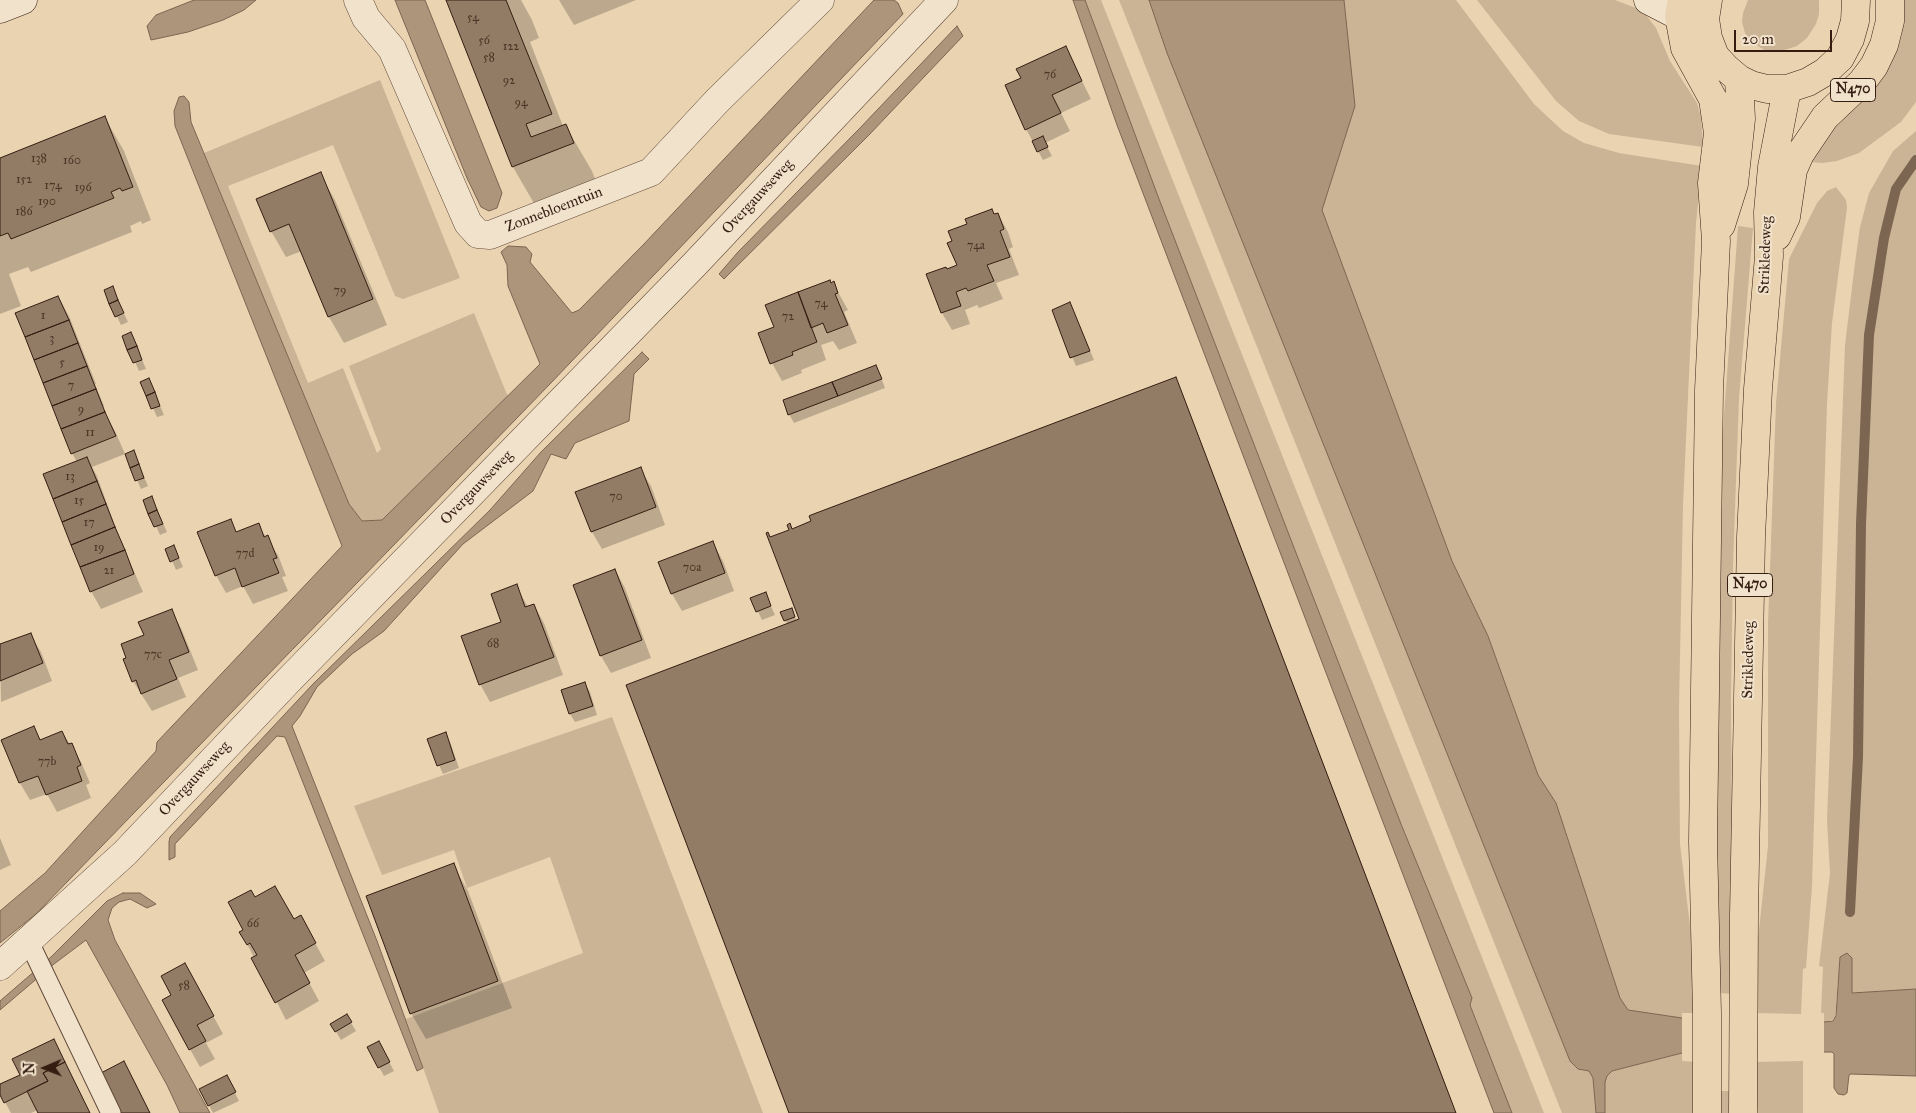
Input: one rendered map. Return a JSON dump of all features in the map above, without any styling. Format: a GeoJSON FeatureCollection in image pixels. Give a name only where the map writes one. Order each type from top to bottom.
{"type":"FeatureCollection","features":[{"type":"Feature","properties":{"kind":"main road","name":"N470"},"geometry":{"type":"LineString","coordinates":[[1696,4],[1706,19],[1708,38],[1715,56],[1726,68],[1739,79],[1752,85],[1767,89],[1787,89],[1808,82],[1825,72],[1840,58],[1850,39],[1855,21],[1856,0]]}},
{"type":"Feature","properties":{"kind":"main road","name":"N470"},"geometry":{"type":"LineString","coordinates":[[1768,256],[1786,217],[1793,170],[1800,154],[1825,117],[1862,82],[1874,66],[1884,45],[1890,22],[1890,0]]}},
{"type":"Feature","properties":{"kind":"main road","name":"N470"},"geometry":{"type":"LineString","coordinates":[[1696,4],[1685,48],[1713,99],[1718,133],[1712,183],[1716,241],[1708,400],[1702,841],[1707,1013],[1707,1113]]}},
{"type":"Feature","properties":{"kind":"main road","name":"N470"},"geometry":{"type":"LineString","coordinates":[[1716,241],[1734,184],[1741,119],[1739,79]]}},
{"type":"Feature","properties":{"kind":"main road","name":"Strikledeweg"},"geometry":{"type":"LineString","coordinates":[[1743,1113],[1751,537],[1758,389],[1768,256],[1768,212],[1778,127],[1787,89]]}},
{"type":"Feature","properties":{"kind":"street"},"geometry":{"type":"LineString","coordinates":[[0,9],[23,0]]}},
{"type":"Feature","properties":{"kind":"street","name":"Zonnebloemtuin"},"geometry":{"type":"LineString","coordinates":[[358,0],[366,18],[392,49],[468,224],[478,234],[490,235],[652,172],[717,101],[820,0]]}},
{"type":"Feature","properties":{"kind":"street","name":"Overgauwseweg"},"geometry":{"type":"LineString","coordinates":[[0,966],[38,961],[124,853],[295,674],[694,265],[944,0]]}},
{"type":"Feature","properties":{"kind":"street"},"geometry":{"type":"LineString","coordinates":[[1648,0],[1696,4]]}},
{"type":"Feature","properties":{"kind":"lane"},"geometry":{"type":"LineString","coordinates":[[38,961],[111,1113]]}},
{"type":"Feature","properties":{"kind":"shaded area"},"geometry":{"type":"Polygon","coordinates":[[[194,0],[256,0],[244,10],[223,20],[188,32],[151,40],[147,26],[156,15],[194,0]]]}},
{"type":"Feature","properties":{"kind":"shaded area"},"geometry":{"type":"Polygon","coordinates":[[[395,0],[425,0],[502,193],[497,208],[489,211],[481,207],[467,178],[395,0]]]}},
{"type":"Feature","properties":{"kind":"shaded area"},"geometry":{"type":"Polygon","coordinates":[[[874,0],[894,0],[898,3],[903,14],[549,385],[36,914],[0,943],[0,911],[45,873],[156,751],[157,742],[342,546],[175,126],[174,111],[179,97],[184,96],[189,102],[191,122],[349,504],[362,521],[382,520],[540,364],[508,286],[507,265],[501,252],[508,246],[526,247],[532,254],[530,262],[572,313],[579,310],[643,245],[874,0]]]}},
{"type":"Feature","properties":{"kind":"shaded area"},"geometry":{"type":"Polygon","coordinates":[[[1073,0],[1085,0],[1159,199],[1401,824],[1472,998],[1470,1005],[1512,1113],[1494,1113],[1117,125],[1073,0]]]}},
{"type":"Feature","properties":{"kind":"shaded area"},"geometry":{"type":"Polygon","coordinates":[[[1085,0],[1101,0],[1544,1113],[1512,1113],[1470,1004],[1472,998],[1401,824],[1159,199],[1085,0]]]}},
{"type":"Feature","properties":{"kind":"shaded area"},"geometry":{"type":"Polygon","coordinates":[[[1119,0],[1149,0],[1167,53],[1570,1061],[1578,1069],[1589,1071],[1593,1078],[1596,1113],[1562,1113],[1119,0]]]}},
{"type":"Feature","properties":{"kind":"shaded area"},"geometry":{"type":"Polygon","coordinates":[[[1149,0],[1344,0],[1355,106],[1322,210],[1452,561],[1488,636],[1538,775],[1556,803],[1620,998],[1628,1010],[1682,1018],[1833,1021],[1836,1016],[1840,957],[1847,953],[1852,958],[1852,993],[1916,989],[1916,1076],[1851,1074],[1849,1075],[1847,1093],[1844,1095],[1838,1094],[1834,1088],[1834,1054],[1832,1052],[1682,1053],[1612,1071],[1607,1076],[1605,1082],[1605,1113],[1596,1113],[1593,1078],[1589,1071],[1578,1069],[1570,1061],[1167,53],[1149,0]]]}},
{"type":"Feature","properties":{"kind":"shaded area"},"geometry":{"type":"Polygon","coordinates":[[[1344,0],[1456,0],[1534,104],[1563,131],[1584,143],[1619,153],[1702,166],[1696,223],[1683,505],[1679,708],[1680,844],[1698,991],[1698,1013],[1682,1013],[1682,1018],[1628,1010],[1620,999],[1556,803],[1538,775],[1488,636],[1452,561],[1322,210],[1355,106],[1344,0]]]}},
{"type":"Feature","properties":{"kind":"shaded area"},"geometry":{"type":"Polygon","coordinates":[[[1477,0],[1615,0],[1636,8],[1646,15],[1656,28],[1670,61],[1697,103],[1701,117],[1703,147],[1609,134],[1579,121],[1556,101],[1477,0]]]}},
{"type":"Feature","properties":{"kind":"shaded area"},"geometry":{"type":"Polygon","coordinates":[[[1748,0],[1819,0],[1819,14],[1816,24],[1807,38],[1797,46],[1778,52],[1764,50],[1749,40],[1745,33],[1742,22],[1748,0]]]}},
{"type":"Feature","properties":{"kind":"shaded area"},"geometry":{"type":"Polygon","coordinates":[[[1903,0],[1916,0],[1916,102],[1901,122],[1859,153],[1837,161],[1810,162],[1903,0]]]}},
{"type":"Feature","properties":{"kind":"shaded area"},"geometry":{"type":"Polygon","coordinates":[[[957,26],[963,36],[868,136],[724,279],[719,274],[738,252],[957,26]]]}},
{"type":"Feature","properties":{"kind":"shaded area"},"geometry":{"type":"Polygon","coordinates":[[[380,80],[460,278],[403,299],[395,296],[333,145],[228,186],[308,383],[343,368],[377,453],[381,449],[349,366],[474,313],[508,397],[382,520],[362,521],[349,504],[204,153],[380,80]]]}},
{"type":"Feature","properties":{"kind":"shaded area"},"geometry":{"type":"Polygon","coordinates":[[[1916,131],[1916,989],[1852,993],[1840,957],[1835,1019],[1824,1022],[1824,1013],[1821,1013],[1823,967],[1819,966],[1830,873],[1827,821],[1845,345],[1860,227],[1869,193],[1893,151],[1916,131]]]}},
{"type":"Feature","properties":{"kind":"shaded area"},"geometry":{"type":"Polygon","coordinates":[[[1836,187],[1846,200],[1847,208],[1832,323],[1827,404],[1812,886],[1806,968],[1803,969],[1801,1014],[1753,1013],[1753,986],[1768,846],[1768,624],[1776,403],[1789,259],[1817,203],[1827,191],[1836,187]]]}},
{"type":"Feature","properties":{"kind":"shaded area"},"geometry":{"type":"Polygon","coordinates":[[[1738,226],[1753,228],[1739,398],[1733,565],[1731,699],[1733,994],[1718,993],[1716,834],[1720,469],[1738,226]]]}},
{"type":"Feature","properties":{"kind":"shaded area"},"geometry":{"type":"Polygon","coordinates":[[[642,352],[649,359],[634,374],[629,421],[575,443],[566,459],[551,454],[533,491],[463,544],[384,631],[352,654],[317,687],[292,726],[377,941],[423,1068],[417,1071],[285,737],[277,736],[175,844],[175,857],[169,860],[170,837],[313,684],[490,510],[541,452],[642,352]]]}},
{"type":"Feature","properties":{"kind":"shaded area"},"geometry":{"type":"Polygon","coordinates":[[[612,717],[763,1113],[439,1113],[406,1019],[583,953],[550,857],[467,888],[454,850],[382,875],[354,806],[612,717]]]}},
{"type":"Feature","properties":{"kind":"shaded area"},"geometry":{"type":"Polygon","coordinates":[[[123,893],[140,893],[156,904],[147,908],[130,899],[119,902],[112,908],[108,920],[115,940],[210,1113],[180,1113],[167,1085],[86,940],[54,964],[0,1010],[0,1001],[51,957],[107,901],[123,893]]]}},
{"type":"Feature","properties":{"kind":"shaded area"},"geometry":{"type":"Polygon","coordinates":[[[1682,1053],[1682,1061],[1698,1062],[1698,1113],[1605,1113],[1605,1082],[1607,1076],[1612,1071],[1682,1053]]]}},
{"type":"Feature","properties":{"kind":"shaded area"},"geometry":{"type":"Polygon","coordinates":[[[1803,1061],[1803,1113],[1758,1113],[1753,1083],[1753,1062],[1803,1061]]]}},
{"type":"Feature","properties":{"kind":"shaded area"},"geometry":{"type":"Polygon","coordinates":[[[1718,1091],[1733,1091],[1733,1113],[1718,1113],[1718,1091]]]}},
{"type":"Feature","properties":{"kind":"pier"},"geometry":{"type":"Polygon","coordinates":[[[1682,1016],[1824,1020],[1824,1054],[1682,1056],[1682,1016]]]}},
{"type":"Feature","properties":{"kind":"building"},"geometry":{"type":"Polygon","coordinates":[[[446,0],[506,0],[552,114],[526,124],[531,137],[566,124],[574,143],[512,167],[446,0]]]}},
{"type":"Feature","properties":{"kind":"building"},"geometry":{"type":"Polygon","coordinates":[[[1066,46],[1082,81],[1052,95],[1061,113],[1025,130],[1005,85],[1021,78],[1016,69],[1066,46]]]}},
{"type":"Feature","properties":{"kind":"building"},"geometry":{"type":"Polygon","coordinates":[[[105,116],[133,187],[122,191],[120,188],[111,192],[114,198],[11,239],[8,233],[0,236],[0,158],[105,116]]]}},
{"type":"Feature","properties":{"kind":"building"},"geometry":{"type":"Polygon","coordinates":[[[1043,136],[1048,147],[1037,152],[1032,141],[1043,136]]]}},
{"type":"Feature","properties":{"kind":"building"},"geometry":{"type":"Polygon","coordinates":[[[321,172],[373,299],[328,317],[289,224],[270,232],[256,199],[321,172]]]}},
{"type":"Feature","properties":{"kind":"building"},"geometry":{"type":"Polygon","coordinates":[[[992,209],[994,214],[998,213],[1004,229],[1000,231],[1010,257],[987,265],[994,281],[968,291],[966,288],[956,292],[961,306],[941,313],[926,274],[957,265],[947,243],[952,241],[948,231],[967,224],[965,219],[992,209]]]}},
{"type":"Feature","properties":{"kind":"building"},"geometry":{"type":"Polygon","coordinates":[[[830,280],[831,283],[834,281],[838,293],[835,294],[848,325],[827,333],[823,323],[811,328],[798,292],[830,280]]]}},
{"type":"Feature","properties":{"kind":"building"},"geometry":{"type":"Polygon","coordinates":[[[113,286],[118,300],[109,304],[104,290],[113,286]]]}},
{"type":"Feature","properties":{"kind":"building"},"geometry":{"type":"Polygon","coordinates":[[[798,292],[817,342],[792,352],[793,355],[770,364],[758,333],[774,327],[765,305],[798,292]]]}},
{"type":"Feature","properties":{"kind":"building"},"geometry":{"type":"Polygon","coordinates":[[[58,296],[69,320],[25,337],[15,313],[58,296]]]}},
{"type":"Feature","properties":{"kind":"building"},"geometry":{"type":"Polygon","coordinates":[[[118,300],[124,313],[115,317],[109,304],[118,300]]]}},
{"type":"Feature","properties":{"kind":"building"},"geometry":{"type":"Polygon","coordinates":[[[1070,302],[1090,351],[1070,358],[1052,310],[1070,302]]]}},
{"type":"Feature","properties":{"kind":"building"},"geometry":{"type":"Polygon","coordinates":[[[69,320],[78,343],[34,360],[25,337],[69,320]]]}},
{"type":"Feature","properties":{"kind":"building"},"geometry":{"type":"Polygon","coordinates":[[[131,332],[137,346],[127,350],[122,336],[131,332]]]}},
{"type":"Feature","properties":{"kind":"building"},"geometry":{"type":"Polygon","coordinates":[[[78,343],[87,366],[43,383],[34,360],[78,343]]]}},
{"type":"Feature","properties":{"kind":"building"},"geometry":{"type":"Polygon","coordinates":[[[137,346],[142,360],[133,363],[127,350],[137,346]]]}},
{"type":"Feature","properties":{"kind":"building"},"geometry":{"type":"Polygon","coordinates":[[[876,365],[882,379],[838,396],[832,382],[876,365]]]}},
{"type":"Feature","properties":{"kind":"building"},"geometry":{"type":"Polygon","coordinates":[[[87,366],[96,389],[52,406],[43,383],[87,366]]]}},
{"type":"Feature","properties":{"kind":"building"},"geometry":{"type":"Polygon","coordinates":[[[1176,377],[1456,1113],[789,1113],[626,685],[799,619],[766,533],[768,532],[770,537],[789,530],[787,525],[790,523],[792,529],[811,521],[809,516],[811,515],[1176,377]]]}},
{"type":"Feature","properties":{"kind":"building"},"geometry":{"type":"Polygon","coordinates":[[[149,378],[155,392],[146,396],[140,382],[149,378]]]}},
{"type":"Feature","properties":{"kind":"building"},"geometry":{"type":"Polygon","coordinates":[[[832,382],[838,396],[788,415],[783,400],[832,382]]]}},
{"type":"Feature","properties":{"kind":"building"},"geometry":{"type":"Polygon","coordinates":[[[96,389],[105,412],[61,429],[52,406],[96,389]]]}},
{"type":"Feature","properties":{"kind":"building"},"geometry":{"type":"Polygon","coordinates":[[[155,392],[160,406],[151,409],[146,396],[155,392]]]}},
{"type":"Feature","properties":{"kind":"building"},"geometry":{"type":"Polygon","coordinates":[[[105,412],[116,436],[71,454],[61,429],[105,412]]]}},
{"type":"Feature","properties":{"kind":"building"},"geometry":{"type":"Polygon","coordinates":[[[134,450],[139,464],[130,468],[125,454],[134,450]]]}},
{"type":"Feature","properties":{"kind":"building"},"geometry":{"type":"Polygon","coordinates":[[[87,457],[97,481],[53,499],[43,474],[87,457]]]}},
{"type":"Feature","properties":{"kind":"building"},"geometry":{"type":"Polygon","coordinates":[[[139,464],[144,478],[135,481],[130,468],[139,464]]]}},
{"type":"Feature","properties":{"kind":"building"},"geometry":{"type":"Polygon","coordinates":[[[641,467],[656,507],[591,532],[575,492],[641,467]]]}},
{"type":"Feature","properties":{"kind":"building"},"geometry":{"type":"Polygon","coordinates":[[[97,481],[106,504],[62,522],[53,499],[97,481]]]}},
{"type":"Feature","properties":{"kind":"building"},"geometry":{"type":"Polygon","coordinates":[[[152,496],[157,510],[148,514],[143,500],[152,496]]]}},
{"type":"Feature","properties":{"kind":"building"},"geometry":{"type":"Polygon","coordinates":[[[106,504],[115,527],[71,545],[62,522],[106,504]]]}},
{"type":"Feature","properties":{"kind":"building"},"geometry":{"type":"Polygon","coordinates":[[[157,510],[163,524],[154,527],[148,514],[157,510]]]}},
{"type":"Feature","properties":{"kind":"building"},"geometry":{"type":"Polygon","coordinates":[[[231,519],[236,532],[259,523],[264,537],[268,535],[277,558],[273,559],[279,573],[242,587],[235,568],[215,576],[197,532],[231,519]]]}},
{"type":"Feature","properties":{"kind":"building"},"geometry":{"type":"Polygon","coordinates":[[[115,527],[125,550],[80,567],[71,545],[115,527]]]}},
{"type":"Feature","properties":{"kind":"building"},"geometry":{"type":"Polygon","coordinates":[[[713,541],[725,573],[671,594],[658,562],[713,541]]]}},
{"type":"Feature","properties":{"kind":"building"},"geometry":{"type":"Polygon","coordinates":[[[174,545],[179,558],[170,562],[165,549],[174,545]]]}},
{"type":"Feature","properties":{"kind":"building"},"geometry":{"type":"Polygon","coordinates":[[[125,550],[134,574],[90,592],[80,567],[125,550]]]}},
{"type":"Feature","properties":{"kind":"building"},"geometry":{"type":"Polygon","coordinates":[[[615,569],[642,640],[600,656],[573,585],[615,569]]]}},
{"type":"Feature","properties":{"kind":"building"},"geometry":{"type":"Polygon","coordinates":[[[517,584],[525,607],[534,604],[554,657],[479,685],[461,636],[501,622],[491,594],[517,584]]]}},
{"type":"Feature","properties":{"kind":"building"},"geometry":{"type":"Polygon","coordinates":[[[766,592],[771,606],[756,612],[750,598],[766,592]]]}},
{"type":"Feature","properties":{"kind":"building"},"geometry":{"type":"Polygon","coordinates":[[[792,608],[795,617],[784,621],[780,612],[792,608]]]}},
{"type":"Feature","properties":{"kind":"building"},"geometry":{"type":"Polygon","coordinates":[[[172,609],[189,652],[169,660],[177,679],[141,694],[136,680],[132,682],[123,659],[126,658],[121,644],[144,635],[138,622],[172,609]]]}},
{"type":"Feature","properties":{"kind":"building"},"geometry":{"type":"Polygon","coordinates":[[[31,633],[43,663],[0,681],[0,644],[31,633]]]}},
{"type":"Feature","properties":{"kind":"building"},"geometry":{"type":"Polygon","coordinates":[[[585,682],[593,706],[569,714],[561,690],[585,682]]]}},
{"type":"Feature","properties":{"kind":"building"},"geometry":{"type":"Polygon","coordinates":[[[34,726],[40,740],[62,731],[68,744],[72,743],[81,765],[77,767],[82,781],[46,795],[38,776],[19,783],[1,740],[34,726]]]}},
{"type":"Feature","properties":{"kind":"building"},"geometry":{"type":"Polygon","coordinates":[[[446,732],[455,760],[437,766],[427,739],[446,732]]]}},
{"type":"Feature","properties":{"kind":"building"},"geometry":{"type":"Polygon","coordinates":[[[454,863],[498,981],[410,1014],[366,896],[454,863]]]}},
{"type":"Feature","properties":{"kind":"building"},"geometry":{"type":"Polygon","coordinates":[[[275,886],[294,919],[301,915],[316,943],[295,955],[310,983],[275,1003],[251,958],[257,955],[250,943],[247,945],[239,932],[243,930],[228,902],[251,890],[255,897],[275,886]]]}},
{"type":"Feature","properties":{"kind":"building"},"geometry":{"type":"Polygon","coordinates":[[[185,963],[214,1016],[197,1025],[206,1041],[189,1050],[162,1000],[171,995],[161,976],[185,963]]]}},
{"type":"Feature","properties":{"kind":"building"},"geometry":{"type":"Polygon","coordinates":[[[347,1014],[352,1022],[335,1032],[330,1024],[347,1014]]]}},
{"type":"Feature","properties":{"kind":"building"},"geometry":{"type":"Polygon","coordinates":[[[54,1039],[65,1062],[43,1073],[48,1081],[4,1103],[0,1095],[0,1084],[20,1075],[12,1059],[54,1039]]]}},
{"type":"Feature","properties":{"kind":"building"},"geometry":{"type":"Polygon","coordinates":[[[379,1041],[390,1062],[378,1068],[367,1047],[379,1041]]]}},
{"type":"Feature","properties":{"kind":"building"},"geometry":{"type":"Polygon","coordinates":[[[124,1061],[150,1113],[121,1113],[101,1073],[124,1061]]]}},
{"type":"Feature","properties":{"kind":"building"},"geometry":{"type":"Polygon","coordinates":[[[65,1062],[90,1113],[38,1113],[27,1091],[48,1081],[43,1073],[65,1062]]]}},
{"type":"Feature","properties":{"kind":"building"},"geometry":{"type":"Polygon","coordinates":[[[227,1075],[236,1092],[208,1106],[199,1089],[227,1075]]]}},
{"type":"Feature","properties":{"kind":"waterway"},"geometry":{"type":"LineString","coordinates":[[1850,912],[1858,757],[1861,524],[1869,335],[1884,238],[1896,189],[1916,160]]}}]}
